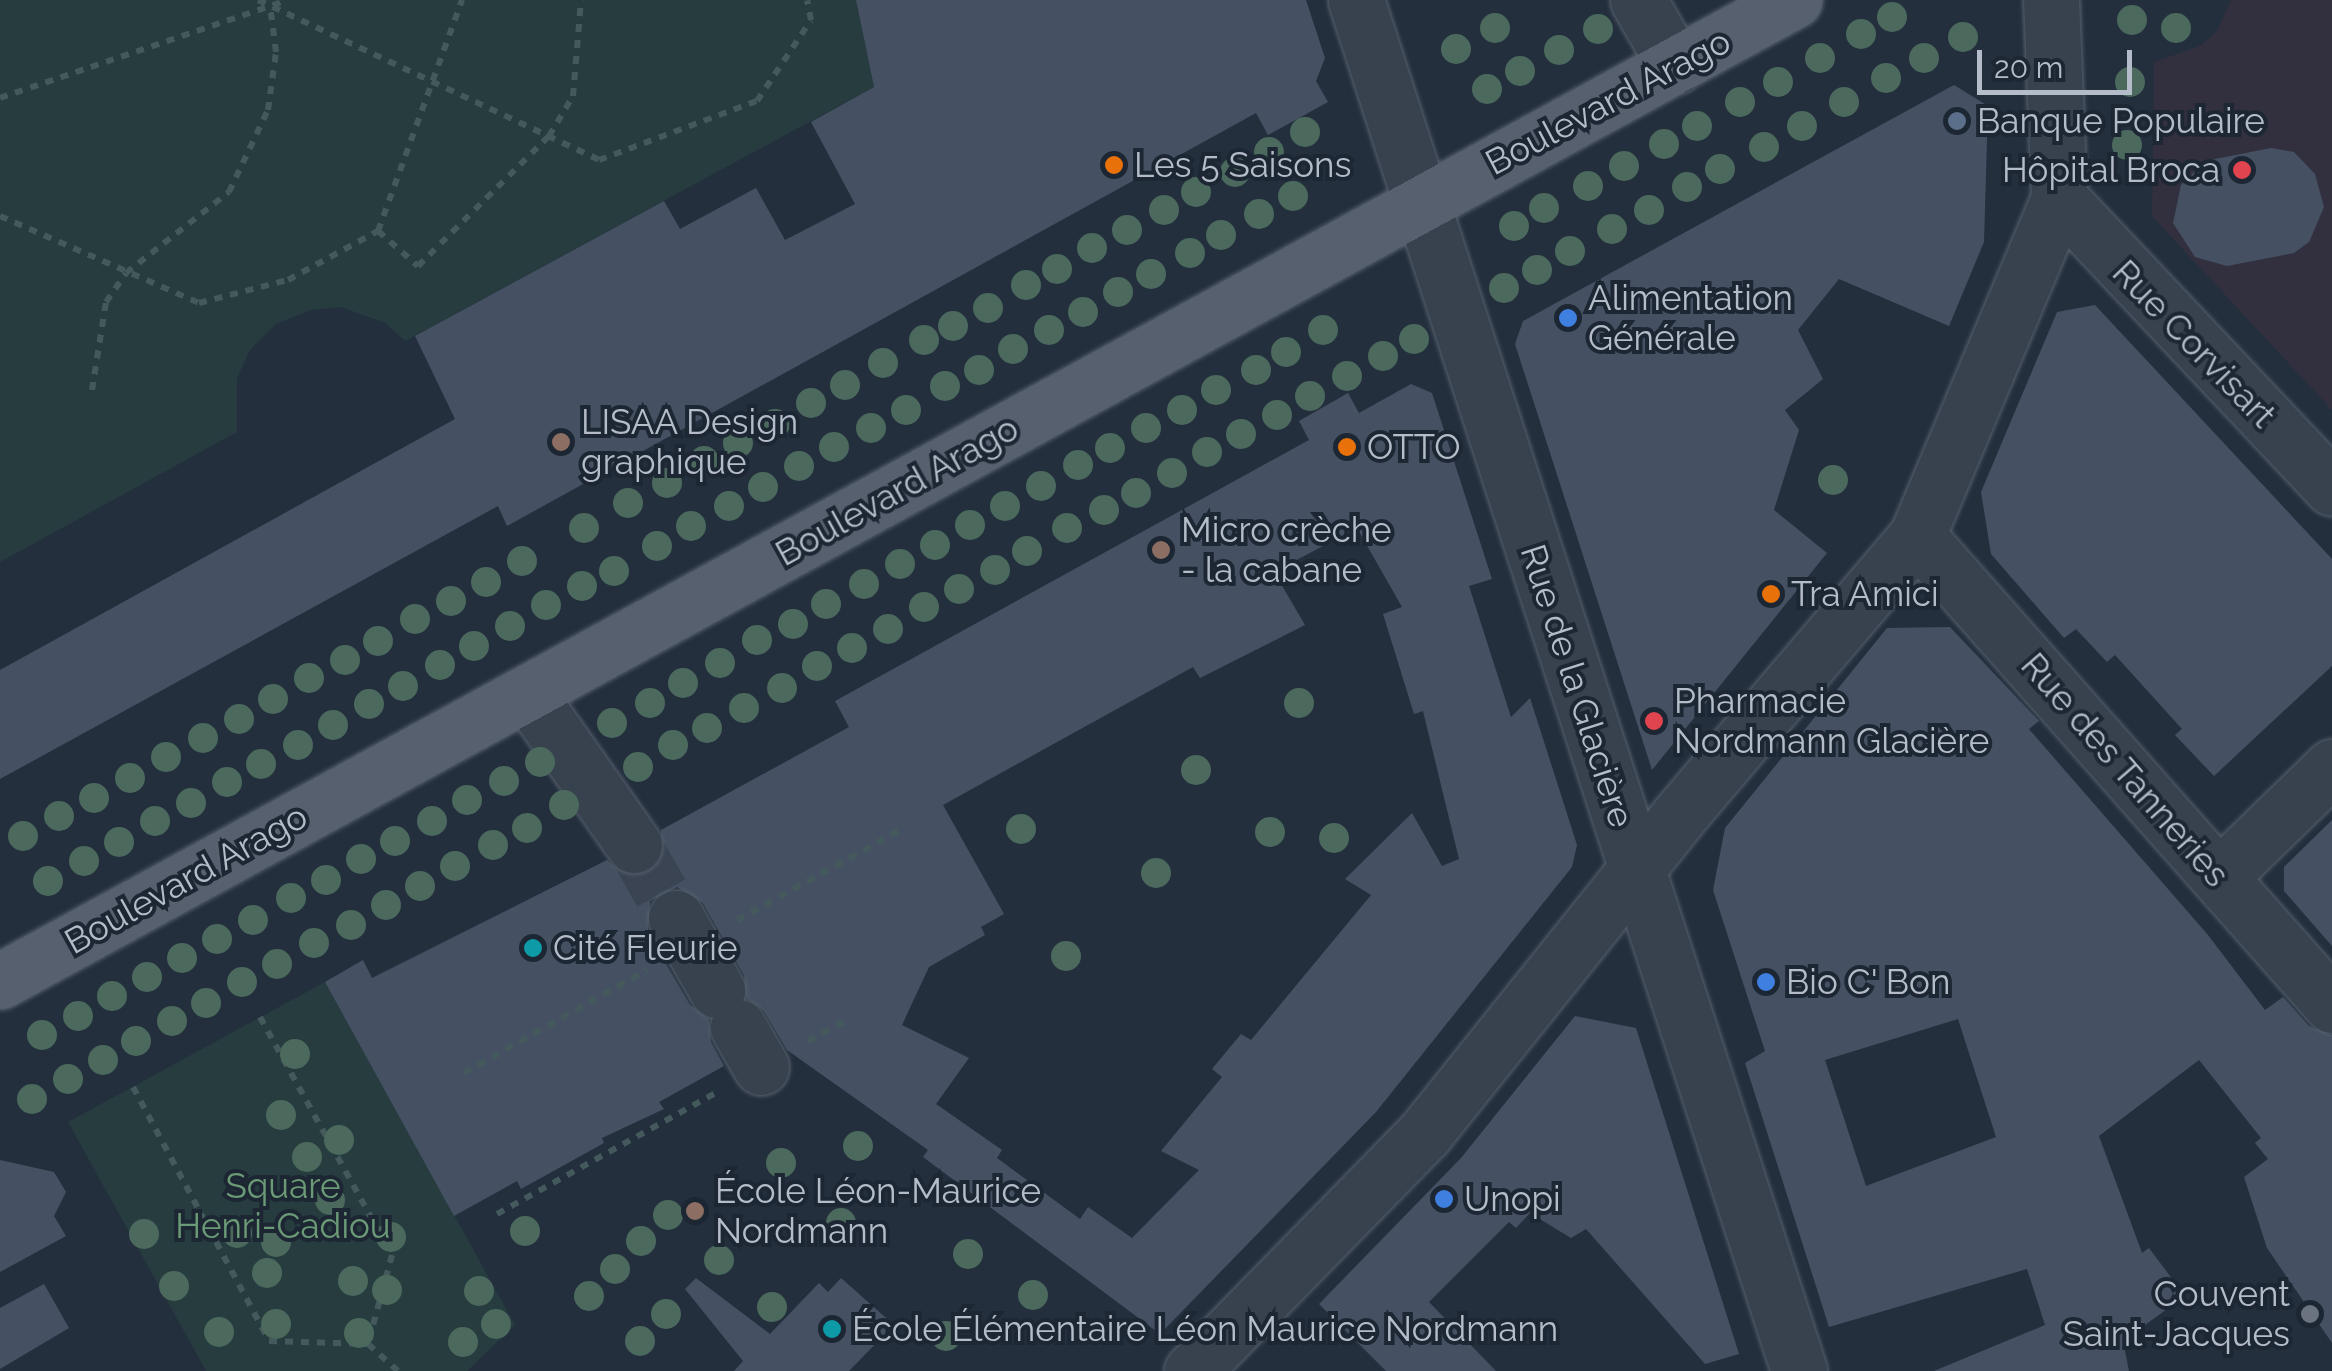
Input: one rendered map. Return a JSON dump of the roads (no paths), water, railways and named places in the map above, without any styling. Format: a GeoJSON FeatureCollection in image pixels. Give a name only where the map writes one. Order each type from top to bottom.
{"type":"FeatureCollection","features":[{"type":"Feature","properties":{"kind":"main road","name":"Boulevard Arago"},"geometry":{"type":"LineString","coordinates":[[0,982],[1794,0]]}},
{"type":"Feature","properties":{"kind":"street","name":"Rue de la Glacière"},"geometry":{"type":"LineString","coordinates":[[1356,0],[1799,1371]]}},
{"type":"Feature","properties":{"kind":"street"},"geometry":{"type":"LineString","coordinates":[[1638,0],[1676,66]]}},
{"type":"Feature","properties":{"kind":"street"},"geometry":{"type":"LineString","coordinates":[[1192,1371],[1425,1132],[1635,869],[1918,536],[2059,198],[2051,0]]}},
{"type":"Feature","properties":{"kind":"street","name":"Rue Corvisart"},"geometry":{"type":"LineString","coordinates":[[2059,198],[2332,488]]}},
{"type":"Feature","properties":{"kind":"street","name":"Rue des Tanneries"},"geometry":{"type":"LineString","coordinates":[[1918,536],[2332,1005]]}},
{"type":"Feature","properties":{"kind":"street"},"geometry":{"type":"LineString","coordinates":[[527,693],[634,845]]}},
{"type":"Feature","properties":{"kind":"street"},"geometry":{"type":"LineString","coordinates":[[2219,877],[2332,767]]}},
{"type":"Feature","properties":{"kind":"tunnel"},"geometry":{"type":"LineString","coordinates":[[634,845],[676,918]]}},
{"type":"Feature","properties":{"kind":"place","name":"Banque Populaire"},"geometry":{"type":"Point","coordinates":[1957,121]}},
{"type":"Feature","properties":{"kind":"place","name":"Les 5 Saisons"},"geometry":{"type":"Point","coordinates":[1114,165]}},
{"type":"Feature","properties":{"kind":"place","name":"Hôpital Broca"},"geometry":{"type":"Point","coordinates":[2242,170]}},
{"type":"Feature","properties":{"kind":"place","name":"Alimentation Générale"},"geometry":{"type":"Point","coordinates":[1568,318]}},
{"type":"Feature","properties":{"kind":"place","name":"LISAA Design graphique"},"geometry":{"type":"Point","coordinates":[561,442]}},
{"type":"Feature","properties":{"kind":"place","name":"OTTO"},"geometry":{"type":"Point","coordinates":[1347,447]}},
{"type":"Feature","properties":{"kind":"place","name":"Micro crèche - la cabane"},"geometry":{"type":"Point","coordinates":[1161,550]}},
{"type":"Feature","properties":{"kind":"place","name":"Tra Amici"},"geometry":{"type":"Point","coordinates":[1771,594]}},
{"type":"Feature","properties":{"kind":"place","name":"Pharmacie Nordmann Glacière"},"geometry":{"type":"Point","coordinates":[1654,721]}},
{"type":"Feature","properties":{"kind":"place","name":"Cité Fleurie"},"geometry":{"type":"Point","coordinates":[533,948]}},
{"type":"Feature","properties":{"kind":"place","name":"Bio C' Bon"},"geometry":{"type":"Point","coordinates":[1766,982]}},
{"type":"Feature","properties":{"kind":"place","name":"Unopi"},"geometry":{"type":"Point","coordinates":[1444,1199]}},
{"type":"Feature","properties":{"kind":"place","name":"École Léon-Maurice Nordmann"},"geometry":{"type":"Point","coordinates":[695,1211]}},
{"type":"Feature","properties":{"kind":"place","name":"Couvent Saint-Jacques"},"geometry":{"type":"Point","coordinates":[2310,1314]}},
{"type":"Feature","properties":{"kind":"place","name":"École Élémentaire Léon Maurice Nordmann"},"geometry":{"type":"Point","coordinates":[832,1329]}},
{"type":"Feature","properties":{"kind":"park label","name":"Square Henri-Cadiou"},"geometry":{"type":"Point","coordinates":[283,1206]}}]}
